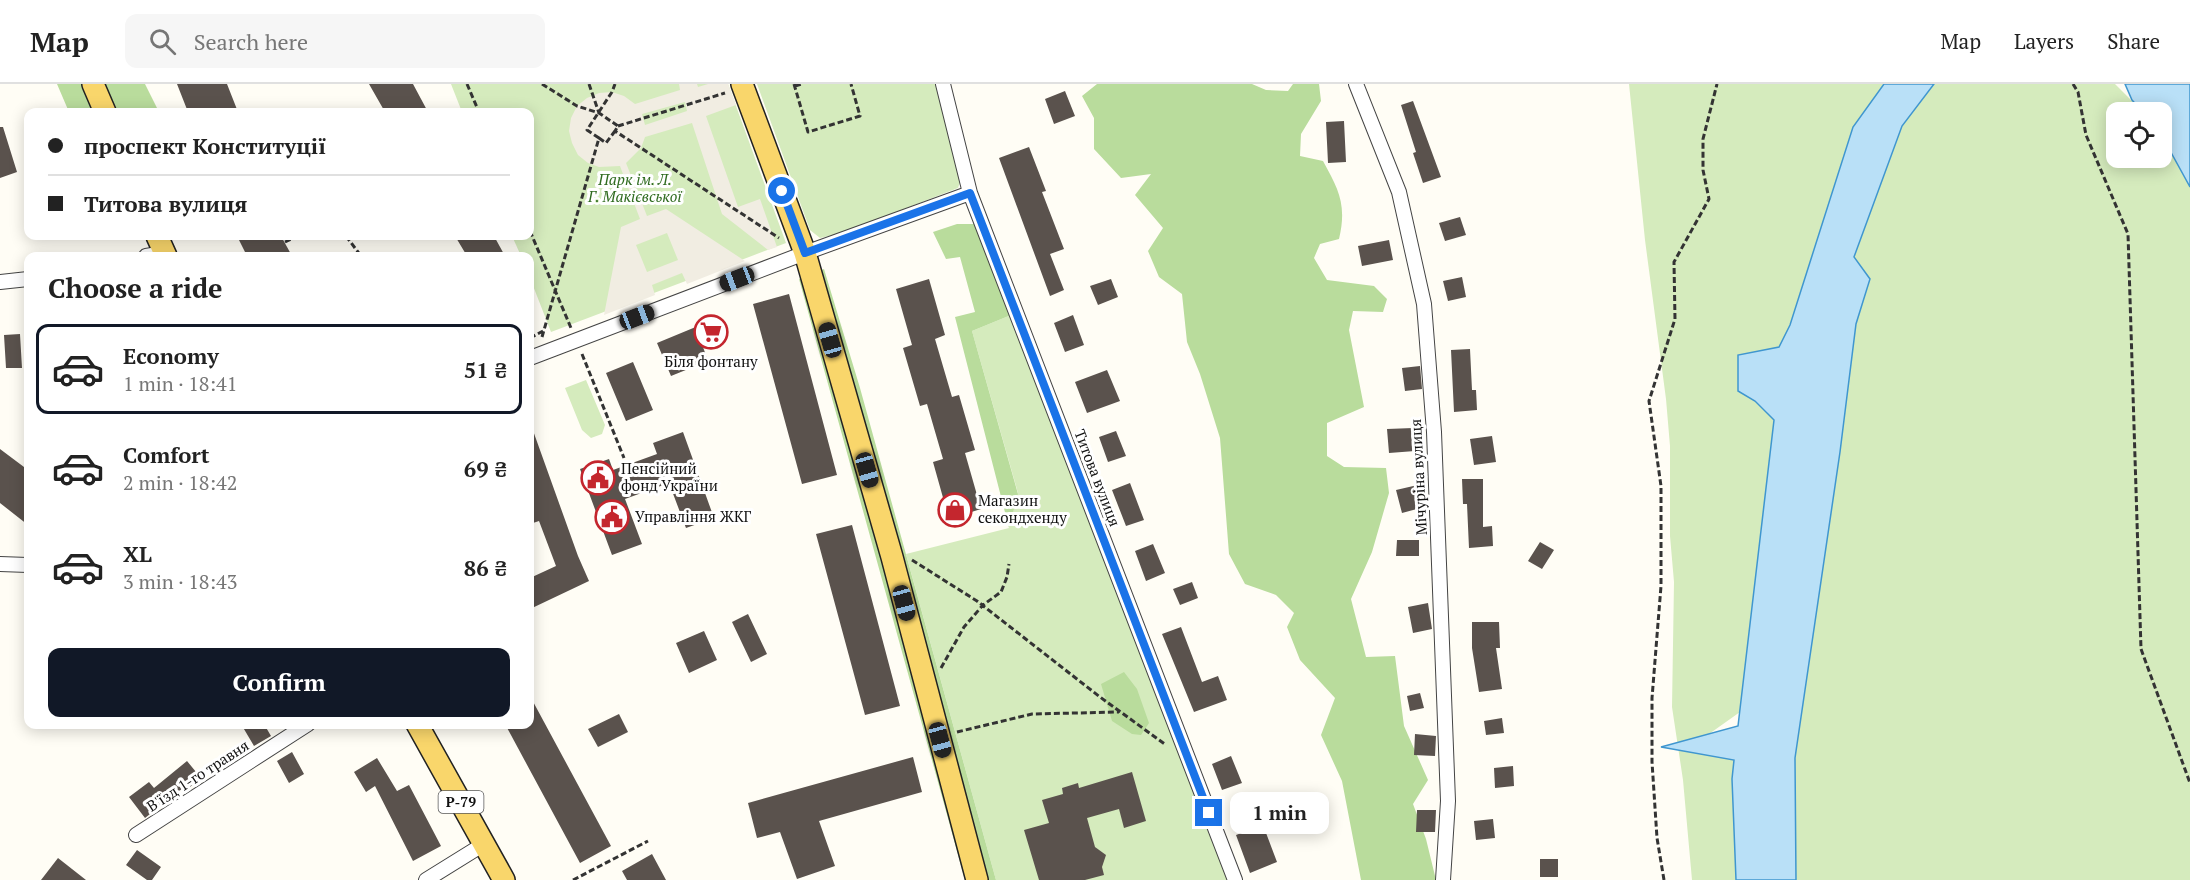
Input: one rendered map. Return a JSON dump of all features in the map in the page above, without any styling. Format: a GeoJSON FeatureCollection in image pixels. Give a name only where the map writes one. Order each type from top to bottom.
{"type":"FeatureCollection","features":[{"type":"Feature","properties":{"kind":"main road"},"geometry":{"type":"LineString","coordinates":[[93,84],[103,108]]}},
{"type":"Feature","properties":{"kind":"main road"},"geometry":{"type":"LineString","coordinates":[[736,88],[796,248],[892,557],[977,880]]}},
{"type":"Feature","properties":{"kind":"main road","name":"Р-79"},"geometry":{"type":"LineString","coordinates":[[420,729],[504,880]]}},
{"type":"Feature","properties":{"kind":"street","name":"Титова вулиця"},"geometry":{"type":"LineString","coordinates":[[943,84],[970,193],[1235,880]]}},
{"type":"Feature","properties":{"kind":"street","name":"Мічуріна вулиця"},"geometry":{"type":"LineString","coordinates":[[1356,84],[1399,192],[1424,304],[1434,432],[1448,801],[1444,880]]}},
{"type":"Feature","properties":{"kind":"street"},"geometry":{"type":"LineString","coordinates":[[534,357],[796,248],[970,193]]}},
{"type":"Feature","properties":{"kind":"street"},"geometry":{"type":"LineString","coordinates":[[0,282],[24,279]]}},
{"type":"Feature","properties":{"kind":"street"},"geometry":{"type":"LineString","coordinates":[[0,564],[24,565]]}},
{"type":"Feature","properties":{"kind":"street","name":"В'їзд 1-го травня"},"geometry":{"type":"LineString","coordinates":[[136,835],[300,729]]}},
{"type":"Feature","properties":{"kind":"street"},"geometry":{"type":"LineString","coordinates":[[426,880],[484,844]]}},
{"type":"Feature","properties":{"kind":"path"},"geometry":{"type":"LineString","coordinates":[[467,84],[477,108]]}},
{"type":"Feature","properties":{"kind":"path"},"geometry":{"type":"LineString","coordinates":[[542,84],[577,106],[599,113],[618,126]]}},
{"type":"Feature","properties":{"kind":"path"},"geometry":{"type":"LineString","coordinates":[[589,84],[599,113]]}},
{"type":"Feature","properties":{"kind":"path"},"geometry":{"type":"LineString","coordinates":[[615,84],[587,129],[606,143],[618,126],[736,88]]}},
{"type":"Feature","properties":{"kind":"path"},"geometry":{"type":"LineString","coordinates":[[802,84],[795,85],[808,132],[860,116],[850,84]]}},
{"type":"Feature","properties":{"kind":"path"},"geometry":{"type":"LineString","coordinates":[[1664,880],[1657,838],[1652,762],[1652,698],[1661,586],[1661,486],[1649,401],[1675,319],[1674,262],[1709,199],[1703,170],[1703,139],[1717,84]]}},
{"type":"Feature","properties":{"kind":"path"},"geometry":{"type":"LineString","coordinates":[[2073,84],[2078,92],[2086,135],[2128,234],[2141,649],[2190,783]]}},
{"type":"Feature","properties":{"kind":"path"},"geometry":{"type":"LineString","coordinates":[[615,131],[796,248]]}},
{"type":"Feature","properties":{"kind":"path"},"geometry":{"type":"LineString","coordinates":[[534,354],[543,331],[599,138]]}},
{"type":"Feature","properties":{"kind":"path"},"geometry":{"type":"LineString","coordinates":[[285,242],[289,240]]}},
{"type":"Feature","properties":{"kind":"path"},"geometry":{"type":"LineString","coordinates":[[534,240],[624,458]]}},
{"type":"Feature","properties":{"kind":"path"},"geometry":{"type":"LineString","coordinates":[[534,336],[543,331]]}},
{"type":"Feature","properties":{"kind":"path"},"geometry":{"type":"LineString","coordinates":[[907,557],[982,605],[1189,762]]}},
{"type":"Feature","properties":{"kind":"path"},"geometry":{"type":"LineString","coordinates":[[939,672],[964,627],[982,605],[1001,592],[1009,564]]}},
{"type":"Feature","properties":{"kind":"path"},"geometry":{"type":"LineString","coordinates":[[955,732],[1032,714],[1121,712]]}},
{"type":"Feature","properties":{"kind":"path"},"geometry":{"type":"LineString","coordinates":[[573,880],[648,841]]}},
{"type":"Feature","properties":{"kind":"green space"},"geometry":{"type":"Polygon","coordinates":[[[57,84],[145,84],[157,108],[67,108],[57,84]]]}},
{"type":"Feature","properties":{"kind":"green space","name":"Парк ім. Л. Г. Макієвської"},"geometry":{"type":"Polygon","coordinates":[[[451,84],[728,84],[786,243],[551,332],[534,288],[534,252],[519,252],[514,240],[534,240],[534,108],[460,108],[451,84]]]}},
{"type":"Feature","properties":{"kind":"green space"},"geometry":{"type":"Polygon","coordinates":[[[757,84],[943,84],[964,170],[958,188],[842,233],[820,238],[810,230],[757,84]]]}},
{"type":"Feature","properties":{"kind":"green space"},"geometry":{"type":"Polygon","coordinates":[[[1097,84],[1252,84],[1266,90],[1288,91],[1293,84],[1319,84],[1321,101],[1301,134],[1300,156],[1323,161],[1337,189],[1342,217],[1339,239],[1320,244],[1314,258],[1327,280],[1374,286],[1387,299],[1383,312],[1353,311],[1349,330],[1364,407],[1327,423],[1327,456],[1344,467],[1386,468],[1389,493],[1372,552],[1351,599],[1366,657],[1395,656],[1404,726],[1428,780],[1413,804],[1426,839],[1436,880],[1361,880],[1342,781],[1321,735],[1335,698],[1300,660],[1287,627],[1294,613],[1276,595],[1245,584],[1229,554],[1220,438],[1200,374],[1187,342],[1182,294],[1159,277],[1148,251],[1163,228],[1135,195],[1151,174],[1121,178],[1094,149],[1094,118],[1082,96],[1097,84]]]}},
{"type":"Feature","properties":{"kind":"green space"},"geometry":{"type":"Polygon","coordinates":[[[1629,84],[1884,84],[1853,127],[1790,325],[1779,347],[1738,356],[1739,391],[1755,401],[1774,420],[1740,712],[1709,734],[1701,747],[1734,760],[1737,880],[1692,880],[1683,780],[1672,707],[1674,582],[1670,536],[1670,446],[1629,84]]]}},
{"type":"Feature","properties":{"kind":"green space"},"geometry":{"type":"Polygon","coordinates":[[[1934,84],[2115,84],[2133,102],[2106,102],[2106,168],[2172,168],[2172,154],[2190,187],[2190,880],[1796,880],[1795,758],[1840,452],[1856,324],[1870,279],[1854,257],[1902,126],[1934,84]]]}},
{"type":"Feature","properties":{"kind":"green space"},"geometry":{"type":"Polygon","coordinates":[[[957,224],[982,224],[1016,313],[972,331],[1018,494],[1009,528],[955,317],[975,312],[960,257],[946,259],[933,232],[957,224]]]}},
{"type":"Feature","properties":{"kind":"green space"},"geometry":{"type":"Polygon","coordinates":[[[824,269],[860,388],[996,880],[965,880],[799,279],[824,269]]]}},
{"type":"Feature","properties":{"kind":"green space"},"geometry":{"type":"Polygon","coordinates":[[[1016,313],[1235,880],[996,880],[906,554],[1009,528],[1018,493],[972,331],[1016,313]]]}},
{"type":"Feature","properties":{"kind":"green space"},"geometry":{"type":"Polygon","coordinates":[[[586,380],[605,425],[602,434],[591,438],[582,430],[565,388],[586,380]]]}},
{"type":"Feature","properties":{"kind":"green space"},"geometry":{"type":"Polygon","coordinates":[[[1124,672],[1137,689],[1149,723],[1141,735],[1132,734],[1112,721],[1101,684],[1124,672]]]}},
{"type":"Feature","properties":{"kind":"shaded area"},"geometry":{"type":"Polygon","coordinates":[[[679,84],[697,84],[698,87],[708,84],[728,84],[736,105],[706,116],[738,207],[760,199],[777,247],[768,250],[722,214],[692,123],[645,137],[641,148],[626,163],[647,216],[666,209],[745,261],[687,284],[682,273],[652,285],[655,295],[604,315],[621,227],[640,219],[620,166],[599,167],[588,163],[578,155],[569,131],[571,118],[577,106],[587,98],[599,93],[612,92],[624,96],[635,104],[680,90],[679,84]],[[685,102],[642,114],[645,125],[687,111],[685,102]],[[667,233],[636,245],[647,272],[678,260],[667,233]]]}},
{"type":"Feature","properties":{"kind":"water"},"geometry":{"type":"Polygon","coordinates":[[[1884,84],[1934,84],[1902,126],[1854,257],[1870,279],[1856,324],[1840,452],[1795,758],[1796,880],[1736,880],[1732,779],[1734,760],[1661,747],[1738,726],[1774,420],[1755,401],[1738,391],[1738,355],[1779,347],[1790,325],[1853,127],[1884,84]]]}},
{"type":"Feature","properties":{"kind":"water"},"geometry":{"type":"Polygon","coordinates":[[[2125,84],[2190,84],[2190,187],[2172,154],[2172,102],[2134,102],[2125,84]]]}},
{"type":"Feature","properties":{"kind":"building"},"geometry":{"type":"Polygon","coordinates":[[[177,84],[227,84],[236,108],[186,108],[177,84]]]}},
{"type":"Feature","properties":{"kind":"building"},"geometry":{"type":"Polygon","coordinates":[[[369,84],[413,84],[426,108],[383,108],[369,84]]]}},
{"type":"Feature","properties":{"kind":"building"},"geometry":{"type":"Polygon","coordinates":[[[1065,91],[1075,116],[1054,124],[1045,99],[1065,91]]]}},
{"type":"Feature","properties":{"kind":"building"},"geometry":{"type":"Polygon","coordinates":[[[1413,101],[1441,177],[1423,183],[1401,105],[1413,101]]]}},
{"type":"Feature","properties":{"kind":"building"},"geometry":{"type":"Polygon","coordinates":[[[1344,121],[1346,162],[1328,163],[1326,122],[1344,121]]]}},
{"type":"Feature","properties":{"kind":"building"},"geometry":{"type":"Polygon","coordinates":[[[0,127],[3,127],[17,172],[0,178],[0,127]]]}},
{"type":"Feature","properties":{"kind":"building"},"geometry":{"type":"Polygon","coordinates":[[[1029,147],[1046,191],[1042,192],[1064,249],[1050,254],[1064,290],[1050,296],[999,158],[1029,147]]]}},
{"type":"Feature","properties":{"kind":"building"},"geometry":{"type":"Polygon","coordinates":[[[1460,217],[1466,235],[1445,241],[1439,223],[1460,217]]]}},
{"type":"Feature","properties":{"kind":"building"},"geometry":{"type":"Polygon","coordinates":[[[239,240],[283,240],[290,252],[245,252],[239,240]]]}},
{"type":"Feature","properties":{"kind":"building"},"geometry":{"type":"Polygon","coordinates":[[[457,240],[496,240],[503,252],[465,252],[457,240]]]}},
{"type":"Feature","properties":{"kind":"building"},"geometry":{"type":"Polygon","coordinates":[[[1389,240],[1393,260],[1362,266],[1358,246],[1389,240]]]}},
{"type":"Feature","properties":{"kind":"building"},"geometry":{"type":"Polygon","coordinates":[[[1462,277],[1466,297],[1448,301],[1443,281],[1462,277]]]}},
{"type":"Feature","properties":{"kind":"building"},"geometry":{"type":"Polygon","coordinates":[[[929,279],[945,335],[935,339],[952,397],[959,395],[975,450],[965,453],[981,509],[949,519],[933,462],[943,459],[927,404],[920,406],[903,348],[912,345],[896,289],[929,279]]]}},
{"type":"Feature","properties":{"kind":"building"},"geometry":{"type":"Polygon","coordinates":[[[1111,279],[1118,297],[1098,305],[1090,286],[1111,279]]]}},
{"type":"Feature","properties":{"kind":"building"},"geometry":{"type":"Polygon","coordinates":[[[789,294],[837,475],[802,484],[753,304],[789,294]]]}},
{"type":"Feature","properties":{"kind":"building"},"geometry":{"type":"Polygon","coordinates":[[[1073,315],[1084,345],[1065,352],[1054,323],[1073,315]]]}},
{"type":"Feature","properties":{"kind":"building"},"geometry":{"type":"Polygon","coordinates":[[[715,319],[723,340],[703,347],[708,361],[671,376],[657,343],[715,319]]]}},
{"type":"Feature","properties":{"kind":"building"},"geometry":{"type":"Polygon","coordinates":[[[20,334],[22,368],[6,368],[4,335],[20,334]]]}},
{"type":"Feature","properties":{"kind":"building"},"geometry":{"type":"Polygon","coordinates":[[[1470,349],[1472,390],[1476,390],[1477,410],[1454,412],[1451,350],[1470,349]]]}},
{"type":"Feature","properties":{"kind":"building"},"geometry":{"type":"Polygon","coordinates":[[[633,362],[653,410],[626,421],[606,373],[633,362]]]}},
{"type":"Feature","properties":{"kind":"building"},"geometry":{"type":"Polygon","coordinates":[[[1420,366],[1422,389],[1405,391],[1402,368],[1420,366]]]}},
{"type":"Feature","properties":{"kind":"building"},"geometry":{"type":"Polygon","coordinates":[[[1107,370],[1120,401],[1087,413],[1075,382],[1107,370]]]}},
{"type":"Feature","properties":{"kind":"building"},"geometry":{"type":"Polygon","coordinates":[[[1413,428],[1415,451],[1389,453],[1387,429],[1413,428]]]}},
{"type":"Feature","properties":{"kind":"building"},"geometry":{"type":"Polygon","coordinates":[[[1116,431],[1126,456],[1108,462],[1099,437],[1116,431]]]}},
{"type":"Feature","properties":{"kind":"building"},"geometry":{"type":"Polygon","coordinates":[[[683,432],[714,518],[686,528],[669,483],[625,499],[642,544],[612,555],[580,469],[609,459],[613,470],[657,454],[653,443],[683,432]]]}},
{"type":"Feature","properties":{"kind":"building"},"geometry":{"type":"Polygon","coordinates":[[[534,433],[589,581],[534,607],[534,576],[556,566],[539,521],[534,523],[534,433]]]}},
{"type":"Feature","properties":{"kind":"building"},"geometry":{"type":"Polygon","coordinates":[[[1492,436],[1496,462],[1474,465],[1470,439],[1492,436]]]}},
{"type":"Feature","properties":{"kind":"building"},"geometry":{"type":"Polygon","coordinates":[[[0,449],[24,467],[24,522],[0,503],[0,449]]]}},
{"type":"Feature","properties":{"kind":"building"},"geometry":{"type":"Polygon","coordinates":[[[1462,479],[1483,479],[1483,527],[1492,526],[1493,546],[1469,548],[1467,504],[1463,504],[1462,479]]]}},
{"type":"Feature","properties":{"kind":"building"},"geometry":{"type":"Polygon","coordinates":[[[1130,483],[1144,520],[1126,526],[1112,490],[1130,483]]]}},
{"type":"Feature","properties":{"kind":"building"},"geometry":{"type":"Polygon","coordinates":[[[1422,484],[1428,506],[1402,513],[1396,490],[1422,484]]]}},
{"type":"Feature","properties":{"kind":"building"},"geometry":{"type":"Polygon","coordinates":[[[852,525],[900,706],[865,715],[816,534],[852,525]]]}},
{"type":"Feature","properties":{"kind":"building"},"geometry":{"type":"Polygon","coordinates":[[[1397,540],[1419,540],[1419,556],[1396,556],[1397,540]]]}},
{"type":"Feature","properties":{"kind":"building"},"geometry":{"type":"Polygon","coordinates":[[[1540,542],[1554,550],[1542,569],[1528,561],[1540,542]]]}},
{"type":"Feature","properties":{"kind":"building"},"geometry":{"type":"Polygon","coordinates":[[[1153,544],[1165,573],[1146,581],[1135,551],[1153,544]]]}},
{"type":"Feature","properties":{"kind":"building"},"geometry":{"type":"Polygon","coordinates":[[[1192,582],[1198,598],[1180,605],[1173,589],[1192,582]]]}},
{"type":"Feature","properties":{"kind":"building"},"geometry":{"type":"Polygon","coordinates":[[[1428,603],[1432,629],[1413,633],[1408,607],[1428,603]]]}},
{"type":"Feature","properties":{"kind":"building"},"geometry":{"type":"Polygon","coordinates":[[[748,614],[767,654],[751,662],[732,622],[748,614]]]}},
{"type":"Feature","properties":{"kind":"building"},"geometry":{"type":"Polygon","coordinates":[[[1472,622],[1499,622],[1500,648],[1496,648],[1502,689],[1479,692],[1472,648],[1472,622]]]}},
{"type":"Feature","properties":{"kind":"building"},"geometry":{"type":"Polygon","coordinates":[[[1181,627],[1202,682],[1218,676],[1227,700],[1194,712],[1162,634],[1181,627]]]}},
{"type":"Feature","properties":{"kind":"building"},"geometry":{"type":"Polygon","coordinates":[[[704,631],[717,660],[689,673],[676,643],[704,631]]]}},
{"type":"Feature","properties":{"kind":"building"},"geometry":{"type":"Polygon","coordinates":[[[1420,693],[1424,708],[1410,711],[1407,696],[1420,693]]]}},
{"type":"Feature","properties":{"kind":"building"},"geometry":{"type":"Polygon","coordinates":[[[534,703],[611,846],[580,863],[508,729],[534,729],[534,703]]]}},
{"type":"Feature","properties":{"kind":"building"},"geometry":{"type":"Polygon","coordinates":[[[619,714],[628,732],[598,747],[588,729],[619,714]]]}},
{"type":"Feature","properties":{"kind":"building"},"geometry":{"type":"Polygon","coordinates":[[[1502,718],[1504,733],[1486,735],[1484,721],[1502,718]]]}},
{"type":"Feature","properties":{"kind":"building"},"geometry":{"type":"Polygon","coordinates":[[[244,729],[267,729],[271,736],[254,746],[244,729]]]}},
{"type":"Feature","properties":{"kind":"building"},"geometry":{"type":"Polygon","coordinates":[[[1415,734],[1436,736],[1435,756],[1414,755],[1415,734]]]}},
{"type":"Feature","properties":{"kind":"building"},"geometry":{"type":"Polygon","coordinates":[[[292,752],[304,774],[289,783],[277,761],[292,752]]]}},
{"type":"Feature","properties":{"kind":"building"},"geometry":{"type":"Polygon","coordinates":[[[1231,756],[1242,783],[1222,790],[1212,764],[1231,756]]]}},
{"type":"Feature","properties":{"kind":"building"},"geometry":{"type":"Polygon","coordinates":[[[913,757],[922,792],[819,821],[835,866],[797,879],[780,832],[757,838],[748,803],[913,757]]]}},
{"type":"Feature","properties":{"kind":"building"},"geometry":{"type":"Polygon","coordinates":[[[377,758],[397,791],[409,785],[441,846],[413,861],[375,786],[366,792],[354,772],[377,758]]]}},
{"type":"Feature","properties":{"kind":"building"},"geometry":{"type":"Polygon","coordinates":[[[187,761],[201,778],[185,791],[183,788],[145,818],[129,797],[149,782],[154,788],[187,761]]]}},
{"type":"Feature","properties":{"kind":"building"},"geometry":{"type":"Polygon","coordinates":[[[1513,766],[1514,786],[1495,788],[1494,768],[1513,766]]]}},
{"type":"Feature","properties":{"kind":"building"},"geometry":{"type":"Polygon","coordinates":[[[1132,772],[1146,821],[1124,828],[1119,809],[1087,818],[1095,847],[1106,855],[1102,867],[1104,875],[1085,880],[1039,880],[1024,830],[1049,823],[1042,800],[1063,794],[1062,788],[1078,783],[1079,788],[1132,772]]]}},
{"type":"Feature","properties":{"kind":"building"},"geometry":{"type":"Polygon","coordinates":[[[1417,810],[1436,810],[1435,832],[1416,832],[1417,810]]]}},
{"type":"Feature","properties":{"kind":"building"},"geometry":{"type":"Polygon","coordinates":[[[1493,819],[1495,838],[1476,840],[1474,821],[1493,819]]]}},
{"type":"Feature","properties":{"kind":"building"},"geometry":{"type":"Polygon","coordinates":[[[1263,825],[1277,862],[1250,873],[1236,835],[1263,825]]]}},
{"type":"Feature","properties":{"kind":"building"},"geometry":{"type":"Polygon","coordinates":[[[137,850],[161,867],[152,880],[147,880],[126,865],[137,850]]]}},
{"type":"Feature","properties":{"kind":"building"},"geometry":{"type":"Polygon","coordinates":[[[652,854],[666,880],[627,880],[622,871],[652,854]]]}},
{"type":"Feature","properties":{"kind":"building"},"geometry":{"type":"Polygon","coordinates":[[[58,858],[86,880],[41,880],[58,858]]]}},
{"type":"Feature","properties":{"kind":"building"},"geometry":{"type":"Polygon","coordinates":[[[1540,859],[1558,859],[1558,877],[1540,877],[1540,859]]]}},
{"type":"Feature","properties":{"kind":"place","name":"Біля фонтану"},"geometry":{"type":"Point","coordinates":[711,332]}},
{"type":"Feature","properties":{"kind":"place","name":"Пенсійний фонд України"},"geometry":{"type":"Point","coordinates":[598,478]}},
{"type":"Feature","properties":{"kind":"place","name":"Магазин секондхенду"},"geometry":{"type":"Point","coordinates":[955,510]}},
{"type":"Feature","properties":{"kind":"place","name":"Управління ЖКГ"},"geometry":{"type":"Point","coordinates":[612,517]}},
{"type":"Feature","properties":{"kind":"route"},"geometry":{"type":"LineString","coordinates":[[782,191],[805,253],[970,193],[1209,813]]}}]}
